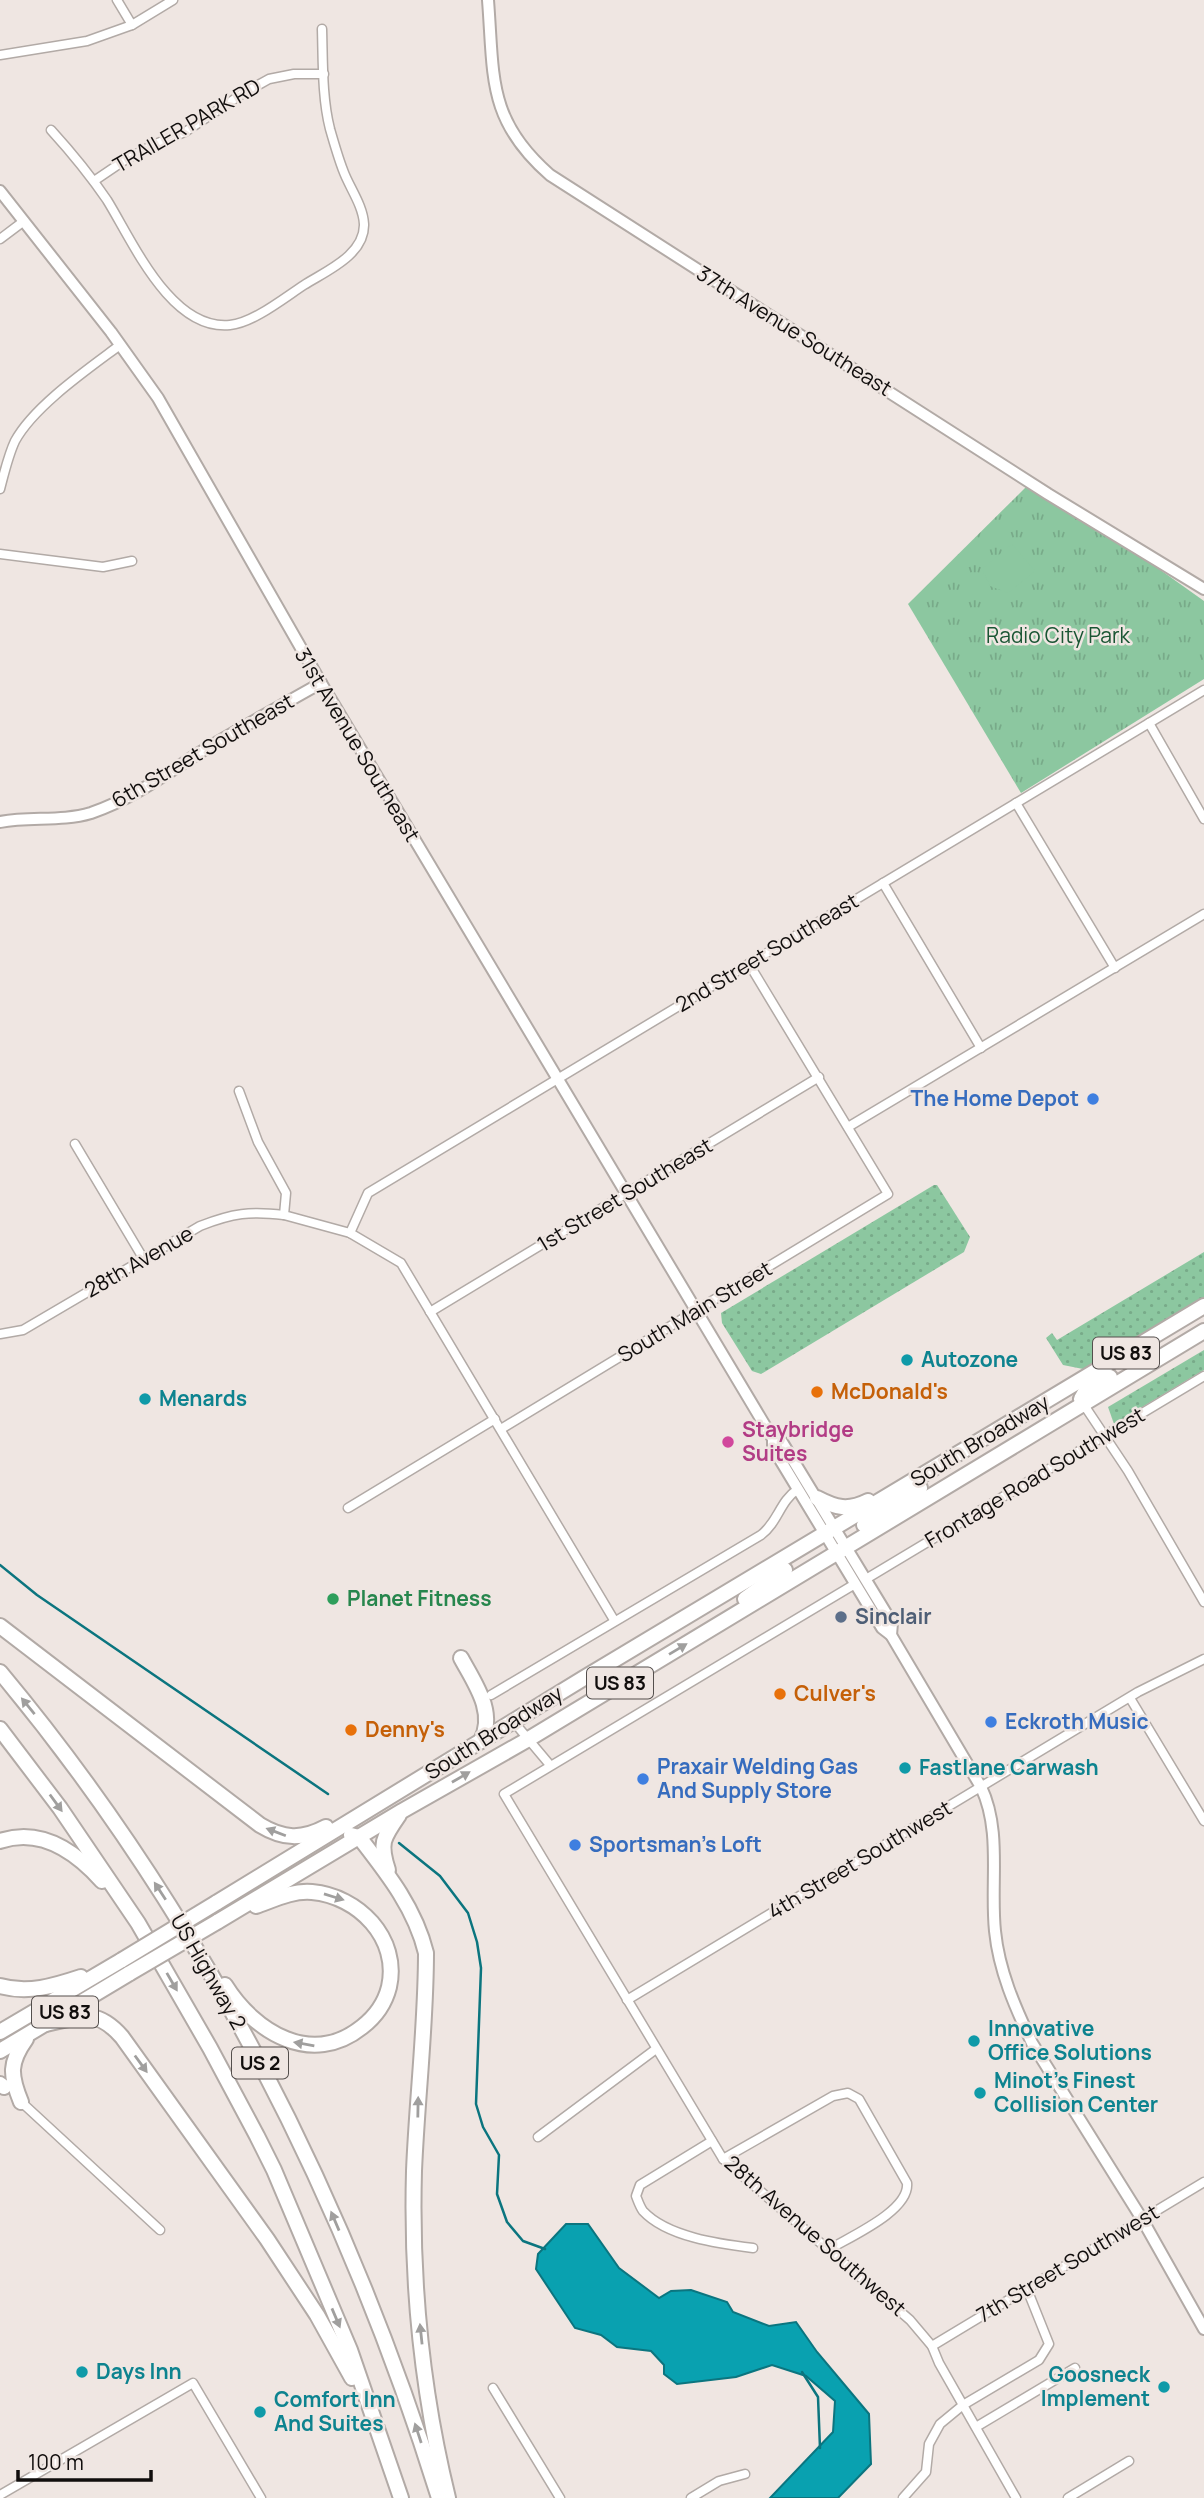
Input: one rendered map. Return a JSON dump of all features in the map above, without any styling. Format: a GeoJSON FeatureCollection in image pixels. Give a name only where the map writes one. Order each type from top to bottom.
{"type":"FeatureCollection","features":[{"type":"Feature","properties":{"kind":"highway","name":"South Broadway"},"geometry":{"type":"LineString","coordinates":[[0,2051],[708,1630],[836,1541],[908,1485],[1066,1388],[1204,1308]]}},
{"type":"Feature","properties":{"kind":"highway"},"geometry":{"type":"LineString","coordinates":[[1084,1405],[1081,1399],[1085,1392],[1159,1348],[1204,1308]]}},
{"type":"Feature","properties":{"kind":"highway"},"geometry":{"type":"LineString","coordinates":[[1167,1353],[1204,1323]]}},
{"type":"Feature","properties":{"kind":"highway","name":"South Broadway"},"geometry":{"type":"LineString","coordinates":[[0,2032],[513,1721],[836,1541],[915,1505],[1204,1331]]}},
{"type":"Feature","properties":{"kind":"highway"},"geometry":{"type":"LineString","coordinates":[[915,1505],[985,1454],[1066,1406],[1070,1402],[1066,1388]]}},
{"type":"Feature","properties":{"kind":"highway"},"geometry":{"type":"LineString","coordinates":[[836,1541],[932,1480],[981,1441]]}},
{"type":"Feature","properties":{"kind":"highway"},"geometry":{"type":"LineString","coordinates":[[817,1498],[841,1508],[854,1508],[895,1487],[908,1485]]}},
{"type":"Feature","properties":{"kind":"highway"},"geometry":{"type":"LineString","coordinates":[[0,1626],[260,1825],[291,1838],[318,1831],[432,1763],[468,1749]]}},
{"type":"Feature","properties":{"kind":"highway"},"geometry":{"type":"LineString","coordinates":[[461,1658],[485,1704],[487,1730],[481,1741]]}},
{"type":"Feature","properties":{"kind":"highway","name":"US Highway 2"},"geometry":{"type":"LineString","coordinates":[[0,1672],[77,1770],[150,1876],[266,2073],[307,2156],[394,2366],[439,2498]]}},
{"type":"Feature","properties":{"kind":"highway","name":"US Highway 2"},"geometry":{"type":"LineString","coordinates":[[0,1729],[53,1798],[138,1923],[220,2066],[274,2170],[350,2350],[401,2498]]}},
{"type":"Feature","properties":{"kind":"highway"},"geometry":{"type":"LineString","coordinates":[[391,1878],[382,1844],[402,1811]]}},
{"type":"Feature","properties":{"kind":"highway"},"geometry":{"type":"LineString","coordinates":[[318,1841],[334,1835],[359,1837],[391,1878],[421,1933],[426,1953],[415,2168],[415,2264],[431,2410],[448,2498]]}},
{"type":"Feature","properties":{"kind":"highway"},"geometry":{"type":"LineString","coordinates":[[0,1841],[18,1838],[42,1839],[70,1852],[82,1860],[101,1880],[117,1903],[138,1923]]}},
{"type":"Feature","properties":{"kind":"highway"},"geometry":{"type":"LineString","coordinates":[[195,1949],[216,1970],[231,1994],[255,2020],[267,2030],[288,2040],[317,2046],[338,2042],[367,2023],[380,2008],[388,1988],[388,1955],[373,1922],[359,1908],[333,1896],[310,1891],[285,1896],[219,1920]]}},
{"type":"Feature","properties":{"kind":"highway"},"geometry":{"type":"LineString","coordinates":[[0,1986],[19,1990],[47,1988],[116,1964]]}},
{"type":"Feature","properties":{"kind":"highway"},"geometry":{"type":"LineString","coordinates":[[46,2024],[76,2016],[96,2017],[111,2025],[122,2037],[267,2239],[317,2315],[348,2369],[386,2451]]}},
{"type":"Feature","properties":{"kind":"highway"},"geometry":{"type":"LineString","coordinates":[[21,2102],[12,2073],[18,2051],[30,2033]]}},
{"type":"Feature","properties":{"kind":"street"},"geometry":{"type":"LineString","coordinates":[[117,0],[132,25]]}},
{"type":"Feature","properties":{"kind":"street"},"geometry":{"type":"LineString","coordinates":[[0,55],[88,41],[132,25],[173,0]]}},
{"type":"Feature","properties":{"kind":"street","name":"37th Avenue Southeast"},"geometry":{"type":"LineString","coordinates":[[488,0],[498,103],[504,120],[530,158],[550,175],[1039,488],[1204,589]]}},
{"type":"Feature","properties":{"kind":"street","name":"TRAILER PARK RD"},"geometry":{"type":"LineString","coordinates":[[51,130],[94,181],[148,269],[186,312],[210,325],[233,325],[260,314],[348,257],[360,243],[364,223],[330,126],[322,29]]}},
{"type":"Feature","properties":{"kind":"street","name":"TRAILER PARK RD"},"geometry":{"type":"LineString","coordinates":[[94,181],[134,155],[185,132],[269,79],[294,74],[324,74]]}},
{"type":"Feature","properties":{"kind":"street","name":"31st Avenue Southeast"},"geometry":{"type":"LineString","coordinates":[[0,191],[158,398],[321,683],[773,1439]]}},
{"type":"Feature","properties":{"kind":"street"},"geometry":{"type":"LineString","coordinates":[[0,239],[24,221]]}},
{"type":"Feature","properties":{"kind":"street"},"geometry":{"type":"LineString","coordinates":[[0,489],[15,441],[36,415],[72,382],[120,345]]}},
{"type":"Feature","properties":{"kind":"street"},"geometry":{"type":"LineString","coordinates":[[0,554],[103,567],[132,561]]}},
{"type":"Feature","properties":{"kind":"street","name":"6th Street Southeast"},"geometry":{"type":"LineString","coordinates":[[0,822],[88,814],[117,803],[321,683]]}},
{"type":"Feature","properties":{"kind":"street","name":"2nd Street Southeast"},"geometry":{"type":"LineString","coordinates":[[350,1233],[368,1193],[1204,690]]}},
{"type":"Feature","properties":{"kind":"street"},"geometry":{"type":"LineString","coordinates":[[1149,723],[1204,819]]}},
{"type":"Feature","properties":{"kind":"street"},"geometry":{"type":"LineString","coordinates":[[1016,803],[1115,968]]}},
{"type":"Feature","properties":{"kind":"street"},"geometry":{"type":"LineString","coordinates":[[883,883],[981,1048]]}},
{"type":"Feature","properties":{"kind":"street"},"geometry":{"type":"LineString","coordinates":[[750,964],[849,1127],[1204,914]]}},
{"type":"Feature","properties":{"kind":"street","name":"1st Street Southeast"},"geometry":{"type":"LineString","coordinates":[[430,1312],[819,1077]]}},
{"type":"Feature","properties":{"kind":"street"},"geometry":{"type":"LineString","coordinates":[[239,1091],[258,1142],[286,1193],[284,1215]]}},
{"type":"Feature","properties":{"kind":"street","name":"South Main Street"},"geometry":{"type":"LineString","coordinates":[[501,1429],[888,1195],[849,1127]]}},
{"type":"Feature","properties":{"kind":"street"},"geometry":{"type":"LineString","coordinates":[[75,1144],[143,1258]]}},
{"type":"Feature","properties":{"kind":"street","name":"28th Avenue"},"geometry":{"type":"LineString","coordinates":[[0,1334],[23,1331],[143,1258],[200,1226],[230,1214],[253,1211],[284,1215],[350,1233],[401,1263],[614,1620]]}},
{"type":"Feature","properties":{"kind":"street","name":"Frontage Road Southwest"},"geometry":{"type":"LineString","coordinates":[[504,1794],[1204,1376]]}},
{"type":"Feature","properties":{"kind":"street"},"geometry":{"type":"LineString","coordinates":[[1084,1405],[1106,1436],[1204,1602]]}},
{"type":"Feature","properties":{"kind":"street"},"geometry":{"type":"LineString","coordinates":[[348,1507],[495,1419]]}},
{"type":"Feature","properties":{"kind":"street"},"geometry":{"type":"LineString","coordinates":[[836,1541],[817,1498],[782,1442],[773,1439],[773,1448],[798,1489],[836,1541],[860,1581],[882,1628],[891,1635],[981,1787],[989,1804],[994,1865],[995,1932],[1006,1984],[1032,2043],[1142,2219],[1204,2329]]}},
{"type":"Feature","properties":{"kind":"street"},"geometry":{"type":"LineString","coordinates":[[491,1695],[761,1535],[770,1528],[785,1500],[798,1489]]}},
{"type":"Feature","properties":{"kind":"street","name":"4th Street Southwest"},"geometry":{"type":"LineString","coordinates":[[627,2000],[1130,1698],[1204,1659]]}},
{"type":"Feature","properties":{"kind":"street"},"geometry":{"type":"LineString","coordinates":[[1130,1698],[1204,1821]]}},
{"type":"Feature","properties":{"kind":"street"},"geometry":{"type":"LineString","coordinates":[[513,1721],[550,1765]]}},
{"type":"Feature","properties":{"kind":"street","name":"28th Avenue Southwest"},"geometry":{"type":"LineString","coordinates":[[504,1794],[723,2159],[911,2320],[932,2346],[1016,2498]]}},
{"type":"Feature","properties":{"kind":"street"},"geometry":{"type":"LineString","coordinates":[[538,2137],[656,2049]]}},
{"type":"Feature","properties":{"kind":"street"},"geometry":{"type":"LineString","coordinates":[[1,2084],[160,2230]]}},
{"type":"Feature","properties":{"kind":"street"},"geometry":{"type":"LineString","coordinates":[[723,2159],[833,2096],[848,2093],[859,2099],[908,2189],[899,2205],[828,2249]]}},
{"type":"Feature","properties":{"kind":"street"},"geometry":{"type":"LineString","coordinates":[[712,2141],[640,2185],[636,2196],[642,2210],[665,2226],[713,2243],[753,2248]]}},
{"type":"Feature","properties":{"kind":"street","name":"7th Street Southwest"},"geometry":{"type":"LineString","coordinates":[[932,2346],[1204,2182]]}},
{"type":"Feature","properties":{"kind":"street"},"geometry":{"type":"LineString","coordinates":[[903,2498],[914,2489],[926,2472],[929,2444],[940,2424],[963,2405],[1039,2360],[1049,2344],[1027,2289]]}},
{"type":"Feature","properties":{"kind":"street"},"geometry":{"type":"LineString","coordinates":[[976,2427],[1075,2368]]}},
{"type":"Feature","properties":{"kind":"street"},"geometry":{"type":"LineString","coordinates":[[0,2495],[193,2383],[261,2498]]}},
{"type":"Feature","properties":{"kind":"street"},"geometry":{"type":"LineString","coordinates":[[493,2388],[560,2498]]}},
{"type":"Feature","properties":{"kind":"street"},"geometry":{"type":"LineString","coordinates":[[1068,2498],[1129,2461]]}},
{"type":"Feature","properties":{"kind":"street"},"geometry":{"type":"LineString","coordinates":[[691,2498],[719,2481],[745,2474]]}},
{"type":"Feature","properties":{"kind":"green space","name":"Radio City Park"},"geometry":{"type":"Polygon","coordinates":[[[1030,483],[1086,517],[1204,601],[1204,679],[1021,793],[908,604],[1030,483]]]}},
{"type":"Feature","properties":{"kind":"green space"},"geometry":{"type":"Polygon","coordinates":[[[1012,544],[1035,571],[1008,593],[990,586],[982,569],[1012,544]]]}},
{"type":"Feature","properties":{"kind":"green space"},"geometry":{"type":"Polygon","coordinates":[[[937,1185],[970,1237],[964,1252],[761,1374],[752,1371],[722,1323],[721,1313],[937,1185]]]}},
{"type":"Feature","properties":{"kind":"green space"},"geometry":{"type":"Polygon","coordinates":[[[1204,1252],[1204,1298],[1083,1369],[1063,1365],[1046,1338],[1052,1333],[1057,1340],[1204,1252]]]}},
{"type":"Feature","properties":{"kind":"green space"},"geometry":{"type":"Polygon","coordinates":[[[1204,1350],[1204,1370],[1114,1424],[1108,1407],[1204,1350]]]}},
{"type":"Feature","properties":{"kind":"water"},"geometry":{"type":"Polygon","coordinates":[[[566,2224],[588,2224],[619,2268],[659,2298],[671,2291],[691,2290],[727,2302],[733,2312],[769,2326],[796,2322],[817,2352],[869,2414],[871,2464],[838,2498],[770,2498],[833,2432],[835,2401],[806,2376],[772,2365],[736,2377],[677,2384],[664,2374],[664,2365],[651,2351],[617,2347],[601,2335],[575,2328],[536,2269],[538,2254],[566,2224]]]}},
{"type":"Feature","properties":{"kind":"waterway"},"geometry":{"type":"LineString","coordinates":[[0,1565],[37,1595],[328,1794]]}},
{"type":"Feature","properties":{"kind":"waterway"},"geometry":{"type":"LineString","coordinates":[[399,1843],[440,1876],[468,1913],[481,1968],[476,2104],[483,2127],[499,2155],[497,2194],[507,2222],[523,2241],[545,2249]]}},
{"type":"Feature","properties":{"kind":"waterway"},"geometry":{"type":"LineString","coordinates":[[802,2372],[818,2397],[820,2448]]}},
{"type":"Feature","properties":{"kind":"place","name":"The Home Depot"},"geometry":{"type":"Point","coordinates":[1093,1099]}},
{"type":"Feature","properties":{"kind":"place","name":"Autozone"},"geometry":{"type":"Point","coordinates":[907,1360]}},
{"type":"Feature","properties":{"kind":"place","name":"McDonald's"},"geometry":{"type":"Point","coordinates":[817,1392]}},
{"type":"Feature","properties":{"kind":"place","name":"Menards"},"geometry":{"type":"Point","coordinates":[145,1399]}},
{"type":"Feature","properties":{"kind":"place","name":"Staybridge Suites"},"geometry":{"type":"Point","coordinates":[728,1442]}},
{"type":"Feature","properties":{"kind":"place","name":"Planet Fitness"},"geometry":{"type":"Point","coordinates":[333,1599]}},
{"type":"Feature","properties":{"kind":"place","name":"Sinclair"},"geometry":{"type":"Point","coordinates":[841,1617]}},
{"type":"Feature","properties":{"kind":"place","name":"Culver's"},"geometry":{"type":"Point","coordinates":[780,1694]}},
{"type":"Feature","properties":{"kind":"place","name":"Eckroth Music"},"geometry":{"type":"Point","coordinates":[991,1722]}},
{"type":"Feature","properties":{"kind":"place","name":"Denny's"},"geometry":{"type":"Point","coordinates":[351,1730]}},
{"type":"Feature","properties":{"kind":"place","name":"Fastlane Carwash"},"geometry":{"type":"Point","coordinates":[905,1768]}},
{"type":"Feature","properties":{"kind":"place","name":"Praxair Welding Gas And Supply Store"},"geometry":{"type":"Point","coordinates":[643,1779]}},
{"type":"Feature","properties":{"kind":"place","name":"Sportsman's Loft"},"geometry":{"type":"Point","coordinates":[575,1845]}},
{"type":"Feature","properties":{"kind":"place","name":"Innovative Office Solutions"},"geometry":{"type":"Point","coordinates":[974,2041]}},
{"type":"Feature","properties":{"kind":"place","name":"Minot’s Finest Collision Center"},"geometry":{"type":"Point","coordinates":[980,2093]}},
{"type":"Feature","properties":{"kind":"place","name":"Days Inn"},"geometry":{"type":"Point","coordinates":[82,2372]}},
{"type":"Feature","properties":{"kind":"place","name":"Goosneck Implement"},"geometry":{"type":"Point","coordinates":[1164,2387]}},
{"type":"Feature","properties":{"kind":"place","name":"Comfort Inn And Suites"},"geometry":{"type":"Point","coordinates":[260,2412]}}]}
